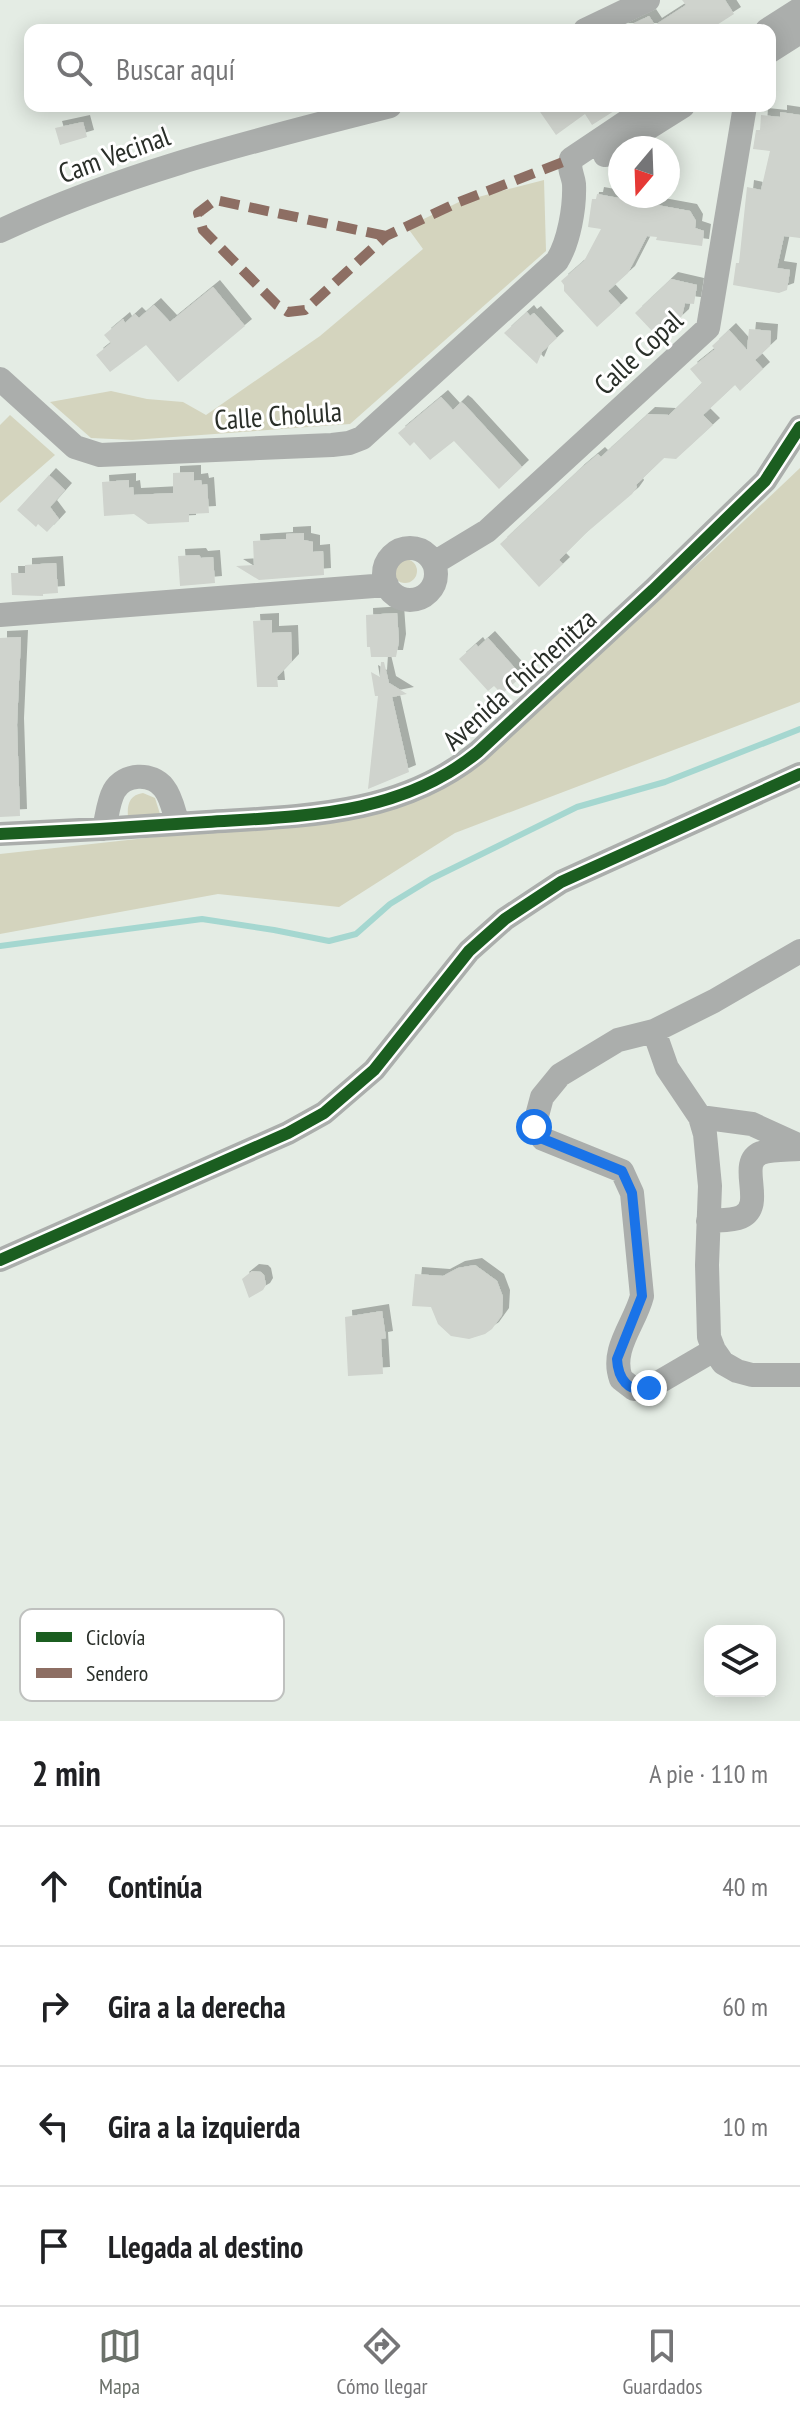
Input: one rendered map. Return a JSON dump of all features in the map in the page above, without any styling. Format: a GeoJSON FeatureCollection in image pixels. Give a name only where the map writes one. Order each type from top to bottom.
{"type":"FeatureCollection","features":[{"type":"Feature","properties":{"kind":"street"},"geometry":{"type":"LineString","coordinates":[[598,24],[648,0]]}},
{"type":"Feature","properties":{"kind":"street"},"geometry":{"type":"LineString","coordinates":[[776,24],[800,9]]}},
{"type":"Feature","properties":{"kind":"street"},"geometry":{"type":"LineString","coordinates":[[776,47],[800,32]]}},
{"type":"Feature","properties":{"kind":"street","name":"Cam Vecinal"},"geometry":{"type":"LineString","coordinates":[[0,231],[148,172],[367,112]]}},
{"type":"Feature","properties":{"kind":"street"},"geometry":{"type":"LineString","coordinates":[[572,170],[643,112]]}},
{"type":"Feature","properties":{"kind":"street"},"geometry":{"type":"LineString","coordinates":[[572,170],[584,169],[674,112]]}},
{"type":"Feature","properties":{"kind":"street","name":"Calle Copal"},"geometry":{"type":"LineString","coordinates":[[434,563],[487,531],[708,328],[744,112]]}},
{"type":"Feature","properties":{"kind":"street","name":"Calle Cholula"},"geometry":{"type":"LineString","coordinates":[[0,379],[75,447],[100,455],[349,443],[376,428],[557,261],[564,248],[572,170]]}},
{"type":"Feature","properties":{"kind":"street","name":"Avenida Chichenitza"},"geometry":{"type":"LineString","coordinates":[[0,834],[341,812],[399,797],[448,774],[478,752],[765,481],[800,427]]}},
{"type":"Feature","properties":{"kind":"street"},"geometry":{"type":"LineString","coordinates":[[416,548],[430,556],[434,563],[436,572],[432,588],[419,598],[411,600],[397,596],[387,585],[384,569],[392,554],[399,550],[416,548]]}},
{"type":"Feature","properties":{"kind":"street"},"geometry":{"type":"LineString","coordinates":[[0,615],[387,585]]}},
{"type":"Feature","properties":{"kind":"street"},"geometry":{"type":"LineString","coordinates":[[0,1260],[288,1133],[324,1113],[374,1070],[469,951],[505,919],[561,882],[800,774]]}},
{"type":"Feature","properties":{"kind":"street"},"geometry":{"type":"LineString","coordinates":[[104,829],[114,791],[122,782],[136,776],[148,777],[163,786],[178,824]]}},
{"type":"Feature","properties":{"kind":"street"},"geometry":{"type":"LineString","coordinates":[[714,1350],[649,1388],[634,1389],[621,1379],[617,1359],[642,1296],[632,1193],[622,1171],[543,1139],[534,1127],[542,1097],[560,1075],[618,1040],[654,1031],[727,994],[800,951]]}},
{"type":"Feature","properties":{"kind":"street"},"geometry":{"type":"LineString","coordinates":[[654,1031],[667,1068],[700,1117],[709,1152],[709,1337],[714,1350],[723,1363],[737,1371],[752,1375],[800,1375]]}},
{"type":"Feature","properties":{"kind":"street"},"geometry":{"type":"LineString","coordinates":[[700,1117],[752,1124],[800,1147]]}},
{"type":"Feature","properties":{"kind":"street"},"geometry":{"type":"LineString","coordinates":[[708,1221],[740,1217],[749,1209],[752,1199],[751,1168],[755,1158],[762,1153],[800,1147]]}},
{"type":"Feature","properties":{"kind":"green space"},"geometry":{"type":"Polygon","coordinates":[[[544,180],[546,251],[350,424],[132,440],[91,438],[50,402],[111,391],[147,399],[183,402],[206,415],[320,336],[423,249],[407,227],[459,202],[544,180]]]}},
{"type":"Feature","properties":{"kind":"green space"},"geometry":{"type":"Polygon","coordinates":[[[10,415],[55,455],[0,503],[0,425],[10,415]]]}},
{"type":"Feature","properties":{"kind":"green space"},"geometry":{"type":"Polygon","coordinates":[[[800,468],[800,702],[455,833],[339,907],[218,894],[0,934],[0,854],[346,816],[453,781],[710,553],[800,468]]]}},
{"type":"Feature","properties":{"kind":"green space"},"geometry":{"type":"Polygon","coordinates":[[[405,559],[416,566],[417,571],[410,582],[405,583],[394,576],[393,571],[400,560],[405,559]]]}},
{"type":"Feature","properties":{"kind":"green space"},"geometry":{"type":"Polygon","coordinates":[[[143,793],[155,798],[160,814],[128,817],[130,801],[143,793]]]}},
{"type":"Feature","properties":{"kind":"building"},"geometry":{"type":"Polygon","coordinates":[[[682,0],[725,0],[734,14],[718,24],[657,24],[686,5],[682,0]]]}},
{"type":"Feature","properties":{"kind":"building"},"geometry":{"type":"Polygon","coordinates":[[[649,16],[654,24],[632,24],[649,16]]]}},
{"type":"Feature","properties":{"kind":"building"},"geometry":{"type":"Polygon","coordinates":[[[540,112],[613,112],[592,125],[585,114],[556,135],[540,112]]]}},
{"type":"Feature","properties":{"kind":"building"},"geometry":{"type":"Polygon","coordinates":[[[780,112],[800,115],[800,238],[784,236],[777,268],[790,270],[787,290],[779,293],[733,285],[736,263],[739,263],[747,187],[761,190],[770,151],[753,149],[756,130],[760,130],[761,115],[780,117],[780,112]]]}},
{"type":"Feature","properties":{"kind":"building"},"geometry":{"type":"Polygon","coordinates":[[[83,122],[87,137],[60,145],[55,128],[83,122]]]}},
{"type":"Feature","properties":{"kind":"building"},"geometry":{"type":"Polygon","coordinates":[[[597,194],[608,196],[608,208],[690,211],[696,221],[695,228],[704,231],[702,246],[647,236],[628,273],[608,291],[621,305],[597,327],[564,291],[561,281],[584,261],[601,229],[588,227],[592,199],[596,199],[597,194]]]}},
{"type":"Feature","properties":{"kind":"building"},"geometry":{"type":"Polygon","coordinates":[[[671,279],[697,285],[694,304],[685,303],[682,316],[667,330],[661,325],[653,332],[635,313],[671,279]]]}},
{"type":"Feature","properties":{"kind":"building"},"geometry":{"type":"Polygon","coordinates":[[[213,287],[245,326],[178,382],[146,345],[110,372],[96,355],[111,343],[104,335],[123,319],[125,323],[135,314],[139,318],[154,305],[170,322],[213,287]]]}},
{"type":"Feature","properties":{"kind":"building"},"geometry":{"type":"Polygon","coordinates":[[[527,312],[530,316],[534,313],[557,338],[542,352],[537,364],[504,333],[527,312]]]}},
{"type":"Feature","properties":{"kind":"building"},"geometry":{"type":"Polygon","coordinates":[[[749,329],[771,331],[770,346],[755,360],[763,369],[740,391],[735,385],[703,415],[713,425],[676,459],[664,458],[636,485],[632,494],[559,560],[563,564],[539,587],[500,544],[579,470],[598,454],[601,457],[648,414],[669,415],[702,383],[690,369],[715,349],[712,346],[729,330],[747,350],[749,329]]]}},
{"type":"Feature","properties":{"kind":"building"},"geometry":{"type":"Polygon","coordinates":[[[441,397],[453,410],[461,402],[465,405],[522,467],[499,489],[454,441],[430,460],[414,442],[410,446],[398,433],[441,397]]]}},
{"type":"Feature","properties":{"kind":"building"},"geometry":{"type":"Polygon","coordinates":[[[194,472],[194,481],[201,480],[202,485],[207,484],[209,513],[189,514],[189,522],[148,524],[134,514],[104,516],[102,482],[129,480],[129,488],[133,487],[134,495],[173,493],[173,473],[194,472]]]}},
{"type":"Feature","properties":{"kind":"building"},"geometry":{"type":"Polygon","coordinates":[[[49,475],[65,490],[50,507],[59,519],[47,532],[38,524],[36,527],[17,510],[49,475]]]}},
{"type":"Feature","properties":{"kind":"building"},"geometry":{"type":"Polygon","coordinates":[[[304,533],[304,540],[313,542],[313,552],[323,551],[324,575],[259,580],[236,566],[254,565],[253,541],[286,539],[286,534],[304,533]]]}},
{"type":"Feature","properties":{"kind":"building"},"geometry":{"type":"Polygon","coordinates":[[[199,555],[201,558],[213,557],[215,583],[180,586],[178,556],[199,555]]]}},
{"type":"Feature","properties":{"kind":"building"},"geometry":{"type":"Polygon","coordinates":[[[56,563],[58,593],[12,595],[11,573],[25,573],[25,565],[56,563]]]}},
{"type":"Feature","properties":{"kind":"building"},"geometry":{"type":"Polygon","coordinates":[[[397,613],[399,641],[396,657],[371,657],[370,647],[367,647],[366,615],[397,613]]]}},
{"type":"Feature","properties":{"kind":"building"},"geometry":{"type":"Polygon","coordinates":[[[272,620],[272,633],[291,632],[292,661],[277,677],[278,687],[257,687],[253,621],[272,620]]]}},
{"type":"Feature","properties":{"kind":"building"},"geometry":{"type":"Polygon","coordinates":[[[21,637],[17,725],[20,816],[0,817],[0,638],[21,637]]]}},
{"type":"Feature","properties":{"kind":"building"},"geometry":{"type":"Polygon","coordinates":[[[488,638],[522,676],[502,694],[494,686],[488,691],[459,659],[488,638]]]}},
{"type":"Feature","properties":{"kind":"building"},"geometry":{"type":"Polygon","coordinates":[[[381,662],[384,662],[389,683],[407,694],[392,697],[409,772],[368,789],[378,696],[375,696],[371,672],[380,677],[381,662]]]}},
{"type":"Feature","properties":{"kind":"building"},"geometry":{"type":"Polygon","coordinates":[[[475,1265],[497,1281],[503,1297],[502,1315],[485,1334],[469,1339],[451,1336],[438,1324],[431,1307],[412,1306],[415,1274],[443,1276],[458,1268],[475,1265]]]}},
{"type":"Feature","properties":{"kind":"building"},"geometry":{"type":"Polygon","coordinates":[[[252,1271],[264,1275],[266,1285],[249,1298],[242,1279],[252,1271]]]}},
{"type":"Feature","properties":{"kind":"building"},"geometry":{"type":"Polygon","coordinates":[[[382,1311],[386,1338],[381,1339],[383,1374],[348,1376],[345,1317],[382,1311]]]}},
{"type":"Feature","properties":{"kind":"waterway"},"geometry":{"type":"LineString","coordinates":[[0,946],[202,919],[329,941],[356,934],[390,904],[431,879],[577,807],[665,782],[800,729]]}},
{"type":"Feature","properties":{"kind":"marked path"},"geometry":{"type":"LineString","coordinates":[[386,236],[215,200],[198,213],[203,230],[277,305],[288,312],[305,310],[386,236],[459,202],[571,159]]}},
{"type":"Feature","properties":{"kind":"cycle path"},"geometry":{"type":"LineString","coordinates":[[0,834],[314,814],[383,801],[448,773],[478,752],[765,481],[800,427]]}},
{"type":"Feature","properties":{"kind":"cycle path"},"geometry":{"type":"LineString","coordinates":[[0,1260],[288,1133],[324,1113],[374,1070],[469,951],[505,919],[561,882],[800,774]]}},
{"type":"Feature","properties":{"kind":"route"},"geometry":{"type":"LineString","coordinates":[[534,1127],[543,1139],[622,1171],[632,1193],[642,1296],[617,1359],[621,1379],[634,1389],[649,1388]]}}]}
